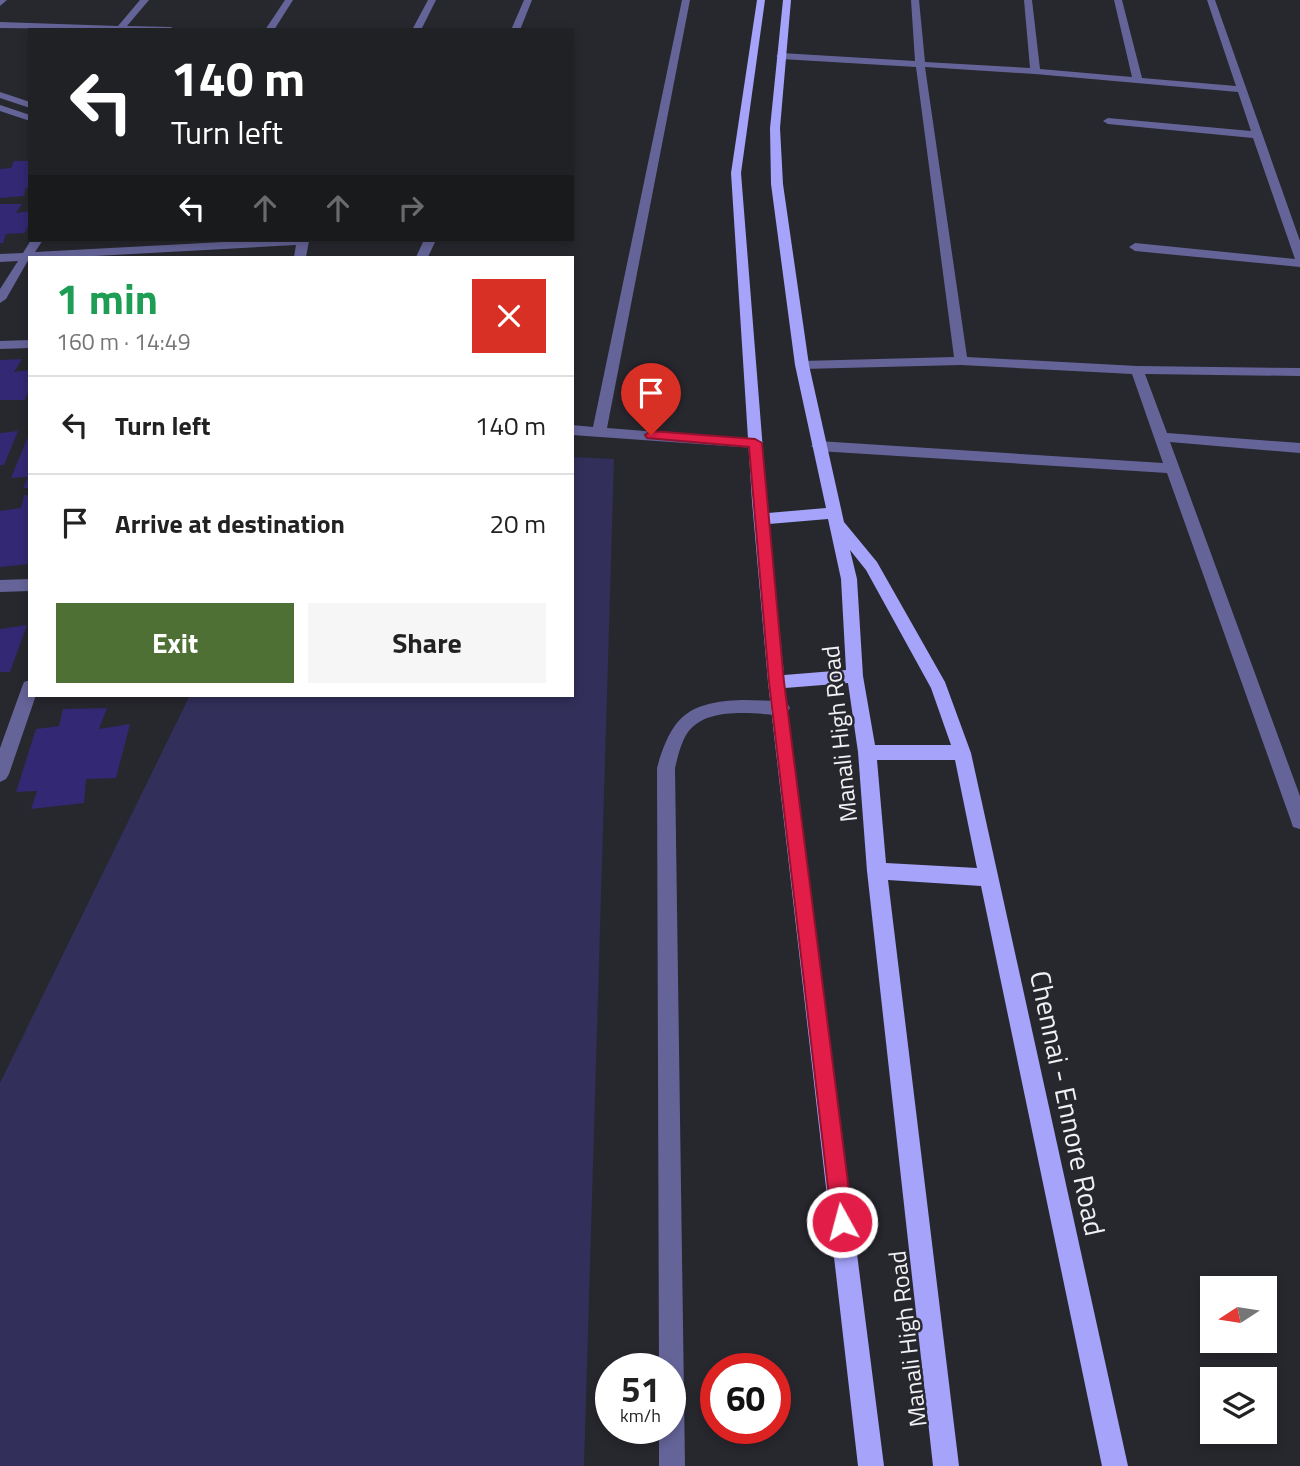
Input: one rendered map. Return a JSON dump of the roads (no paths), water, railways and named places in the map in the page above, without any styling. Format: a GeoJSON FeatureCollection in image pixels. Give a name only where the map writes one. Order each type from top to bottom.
{"type":"FeatureCollection","features":[{"type":"Feature","properties":{"kind":"main road","name":"Manali High Road"},"geometry":{"type":"LineString","coordinates":[[761,0],[736,173],[755,443],[776,682],[871,1466]]}},
{"type":"Feature","properties":{"kind":"main road","name":"Manali High Road"},"geometry":{"type":"LineString","coordinates":[[787,0],[775,128],[777,184],[802,365],[833,517],[849,579],[855,676],[867,752],[877,871],[946,1466]]}},
{"type":"Feature","properties":{"kind":"main road"},"geometry":{"type":"LineString","coordinates":[[761,519],[833,517]]}},
{"type":"Feature","properties":{"kind":"main road","name":"Chennai - Ennore Road"},"geometry":{"type":"LineString","coordinates":[[833,517],[872,566],[939,687],[962,753],[1115,1466]]}},
{"type":"Feature","properties":{"kind":"main road"},"geometry":{"type":"LineString","coordinates":[[776,682],[855,676]]}},
{"type":"Feature","properties":{"kind":"main road"},"geometry":{"type":"LineString","coordinates":[[867,752],[962,753]]}},
{"type":"Feature","properties":{"kind":"main road"},"geometry":{"type":"LineString","coordinates":[[877,871],[989,878]]}},
{"type":"Feature","properties":{"kind":"street"},"geometry":{"type":"LineString","coordinates":[[121,28],[145,0]]}},
{"type":"Feature","properties":{"kind":"street"},"geometry":{"type":"LineString","coordinates":[[269,28],[289,0]]}},
{"type":"Feature","properties":{"kind":"street"},"geometry":{"type":"LineString","coordinates":[[417,28],[432,0]]}},
{"type":"Feature","properties":{"kind":"street"},"geometry":{"type":"LineString","coordinates":[[516,28],[528,0]]}},
{"type":"Feature","properties":{"kind":"street"},"geometry":{"type":"LineString","coordinates":[[599,432],[686,0]]}},
{"type":"Feature","properties":{"kind":"street"},"geometry":{"type":"LineString","coordinates":[[915,0],[920,63],[961,361]]}},
{"type":"Feature","properties":{"kind":"street"},"geometry":{"type":"LineString","coordinates":[[1028,0],[1035,71]]}},
{"type":"Feature","properties":{"kind":"street"},"geometry":{"type":"LineString","coordinates":[[1118,0],[1138,80]]}},
{"type":"Feature","properties":{"kind":"street"},"geometry":{"type":"LineString","coordinates":[[1135,247],[1300,260],[1211,0]]}},
{"type":"Feature","properties":{"kind":"street"},"geometry":{"type":"LineString","coordinates":[[0,24],[96,28]]}},
{"type":"Feature","properties":{"kind":"street"},"geometry":{"type":"LineString","coordinates":[[781,56],[1035,71],[1244,90]]}},
{"type":"Feature","properties":{"kind":"street"},"geometry":{"type":"LineString","coordinates":[[0,95],[28,104]]}},
{"type":"Feature","properties":{"kind":"street"},"geometry":{"type":"LineString","coordinates":[[0,108],[28,117]]}},
{"type":"Feature","properties":{"kind":"street"},"geometry":{"type":"LineString","coordinates":[[1108,121],[1257,135]]}},
{"type":"Feature","properties":{"kind":"street"},"geometry":{"type":"LineString","coordinates":[[46,256],[286,242]]}},
{"type":"Feature","properties":{"kind":"street"},"geometry":{"type":"LineString","coordinates":[[0,258],[28,257]]}},
{"type":"Feature","properties":{"kind":"street"},"geometry":{"type":"LineString","coordinates":[[0,299],[28,258]]}},
{"type":"Feature","properties":{"kind":"street"},"geometry":{"type":"LineString","coordinates":[[0,345],[28,344]]}},
{"type":"Feature","properties":{"kind":"street"},"geometry":{"type":"LineString","coordinates":[[802,365],[961,361],[1137,370],[1300,372]]}},
{"type":"Feature","properties":{"kind":"street"},"geometry":{"type":"LineString","coordinates":[[1137,370],[1300,821]]}},
{"type":"Feature","properties":{"kind":"street"},"geometry":{"type":"LineString","coordinates":[[574,429],[755,443]]}},
{"type":"Feature","properties":{"kind":"street"},"geometry":{"type":"LineString","coordinates":[[1160,437],[1300,448]]}},
{"type":"Feature","properties":{"kind":"street"},"geometry":{"type":"LineString","coordinates":[[818,446],[1172,468]]}},
{"type":"Feature","properties":{"kind":"street"},"geometry":{"type":"LineString","coordinates":[[0,586],[28,585]]}},
{"type":"Feature","properties":{"kind":"street"},"geometry":{"type":"LineString","coordinates":[[0,774],[28,693]]}},
{"type":"Feature","properties":{"kind":"street"},"geometry":{"type":"LineString","coordinates":[[672,1466],[666,768],[683,724],[703,712],[730,707],[781,708]]}}]}
